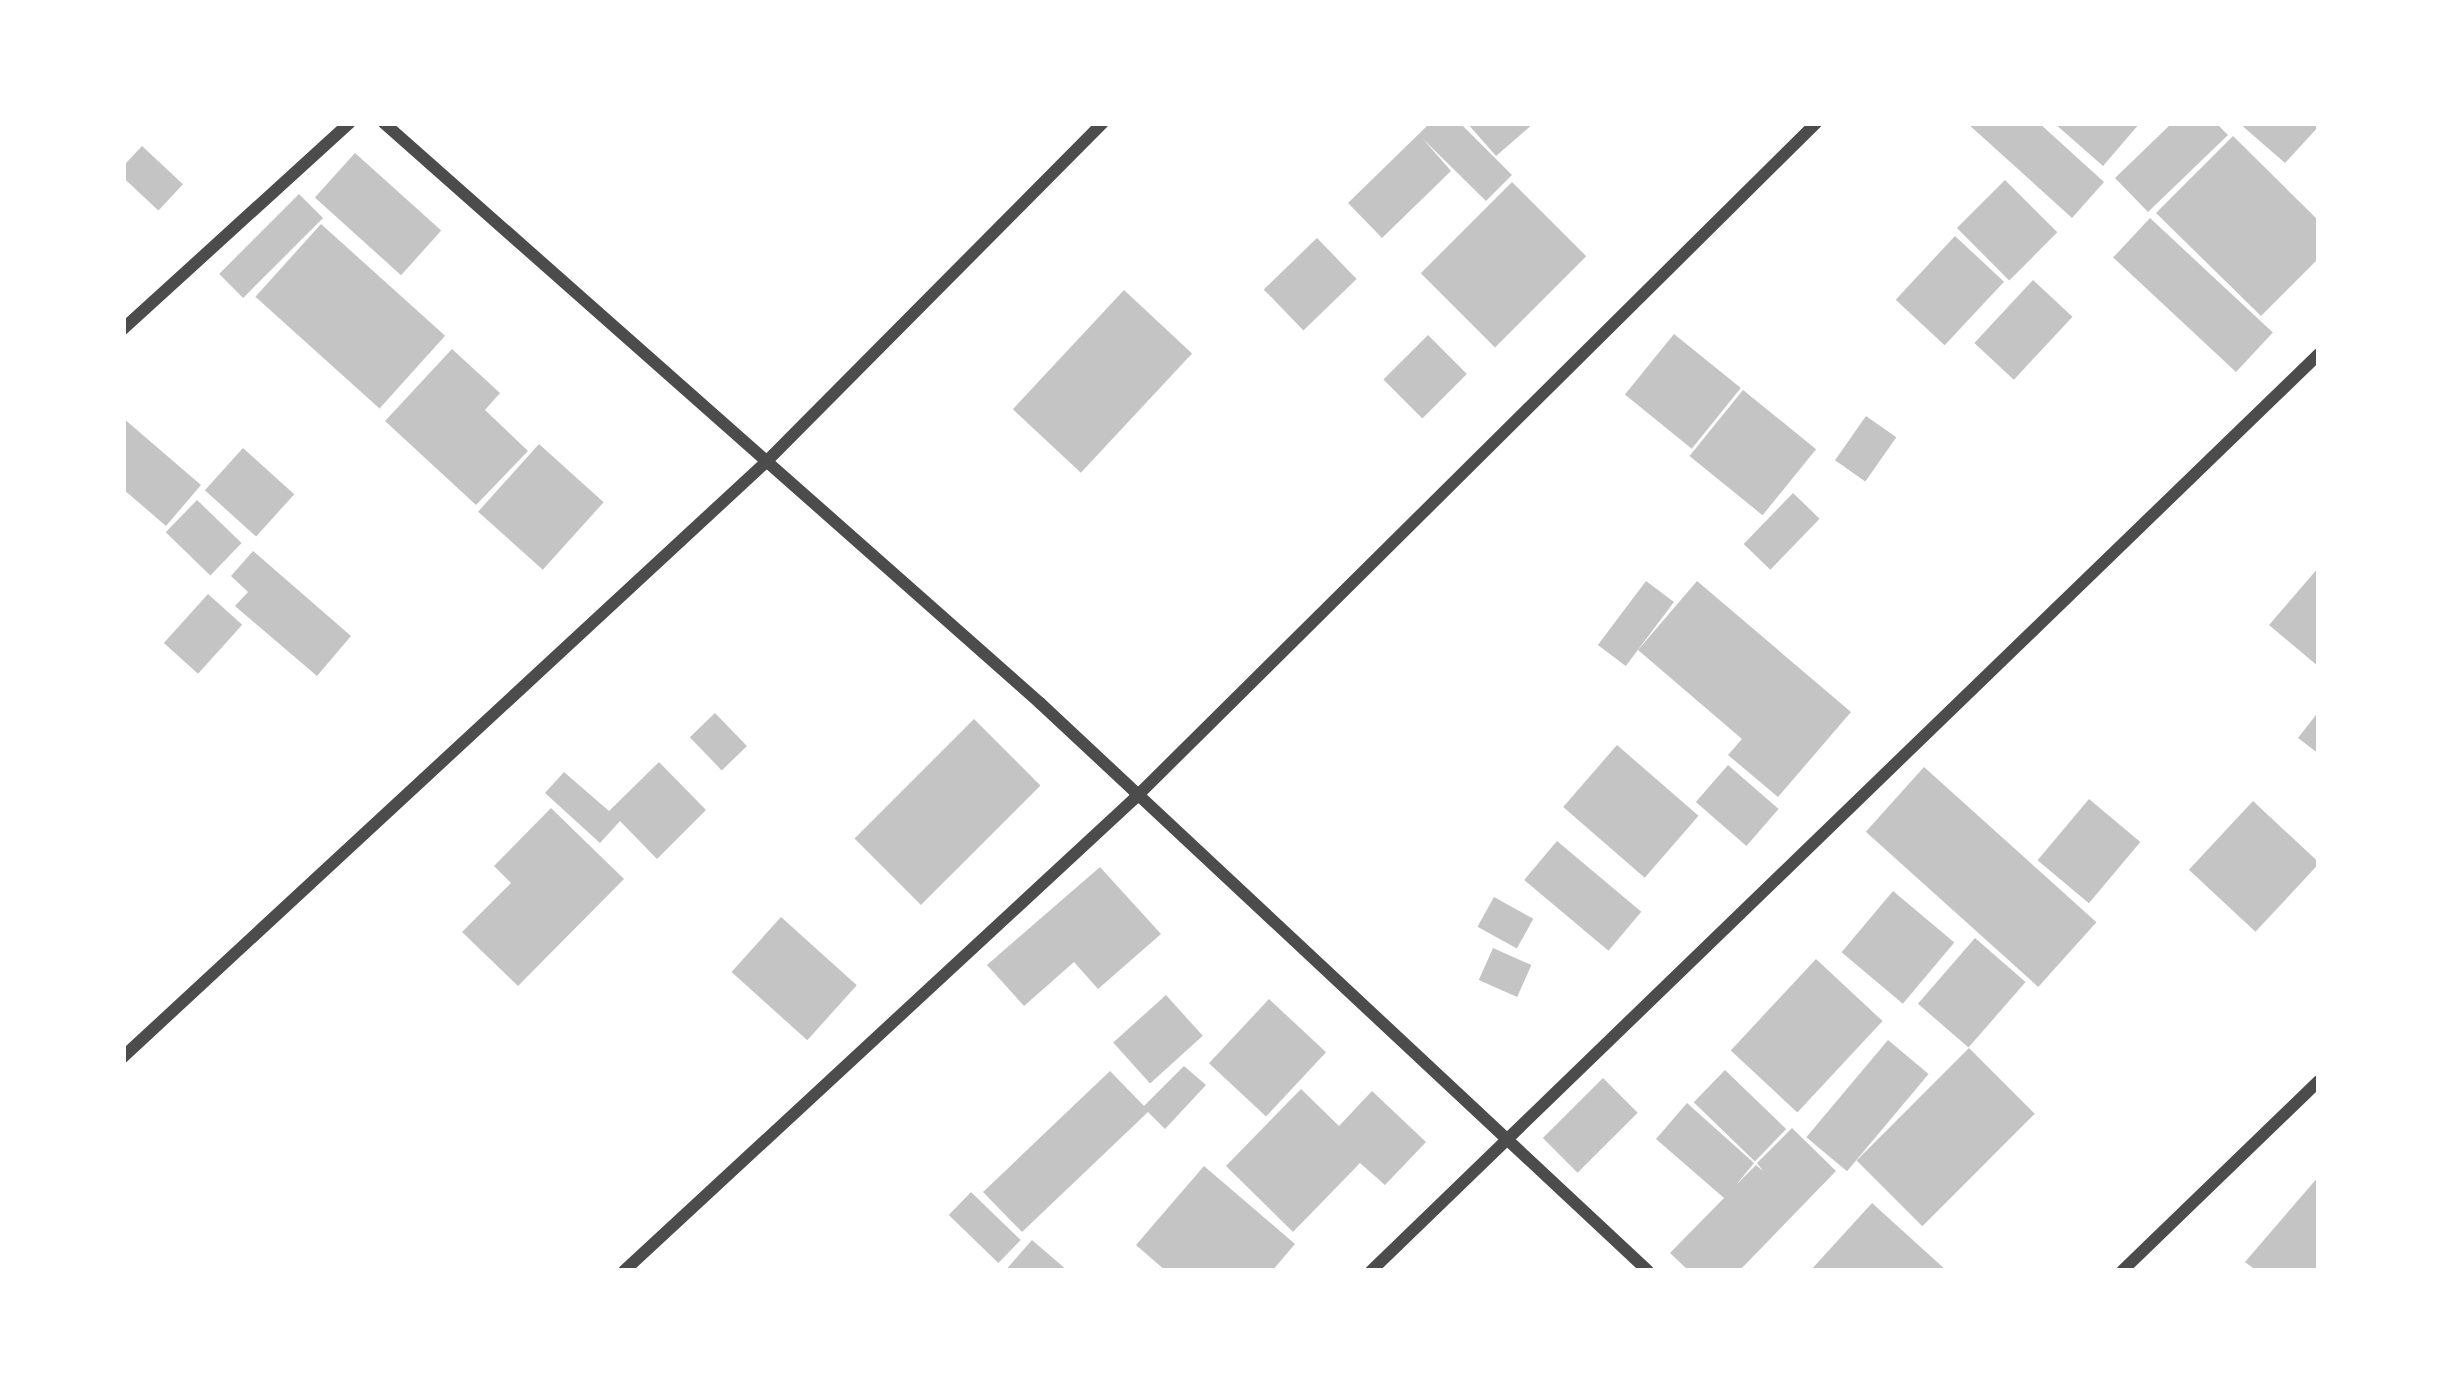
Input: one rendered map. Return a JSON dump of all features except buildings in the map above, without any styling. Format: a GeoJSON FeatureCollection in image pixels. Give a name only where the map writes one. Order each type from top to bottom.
{"type":"FeatureCollection","features":[{"type":"Feature","properties":{"kind":"street"},"geometry":{"type":"LineString","coordinates":[[123,329],[349,123]]}},
{"type":"Feature","properties":{"kind":"street"},"geometry":{"type":"LineString","coordinates":[[384,123],[766,462],[1648,1271]]}},
{"type":"Feature","properties":{"kind":"street"},"geometry":{"type":"LineString","coordinates":[[123,1057],[766,462],[1102,123]]}},
{"type":"Feature","properties":{"kind":"street"},"geometry":{"type":"LineString","coordinates":[[624,1271],[1134,799],[1816,123]]}},
{"type":"Feature","properties":{"kind":"street"},"geometry":{"type":"LineString","coordinates":[[1371,1271],[1511,1142],[2319,354]]}},
{"type":"Feature","properties":{"kind":"street"},"geometry":{"type":"LineString","coordinates":[[2122,1271],[2319,1082]]}}]}
